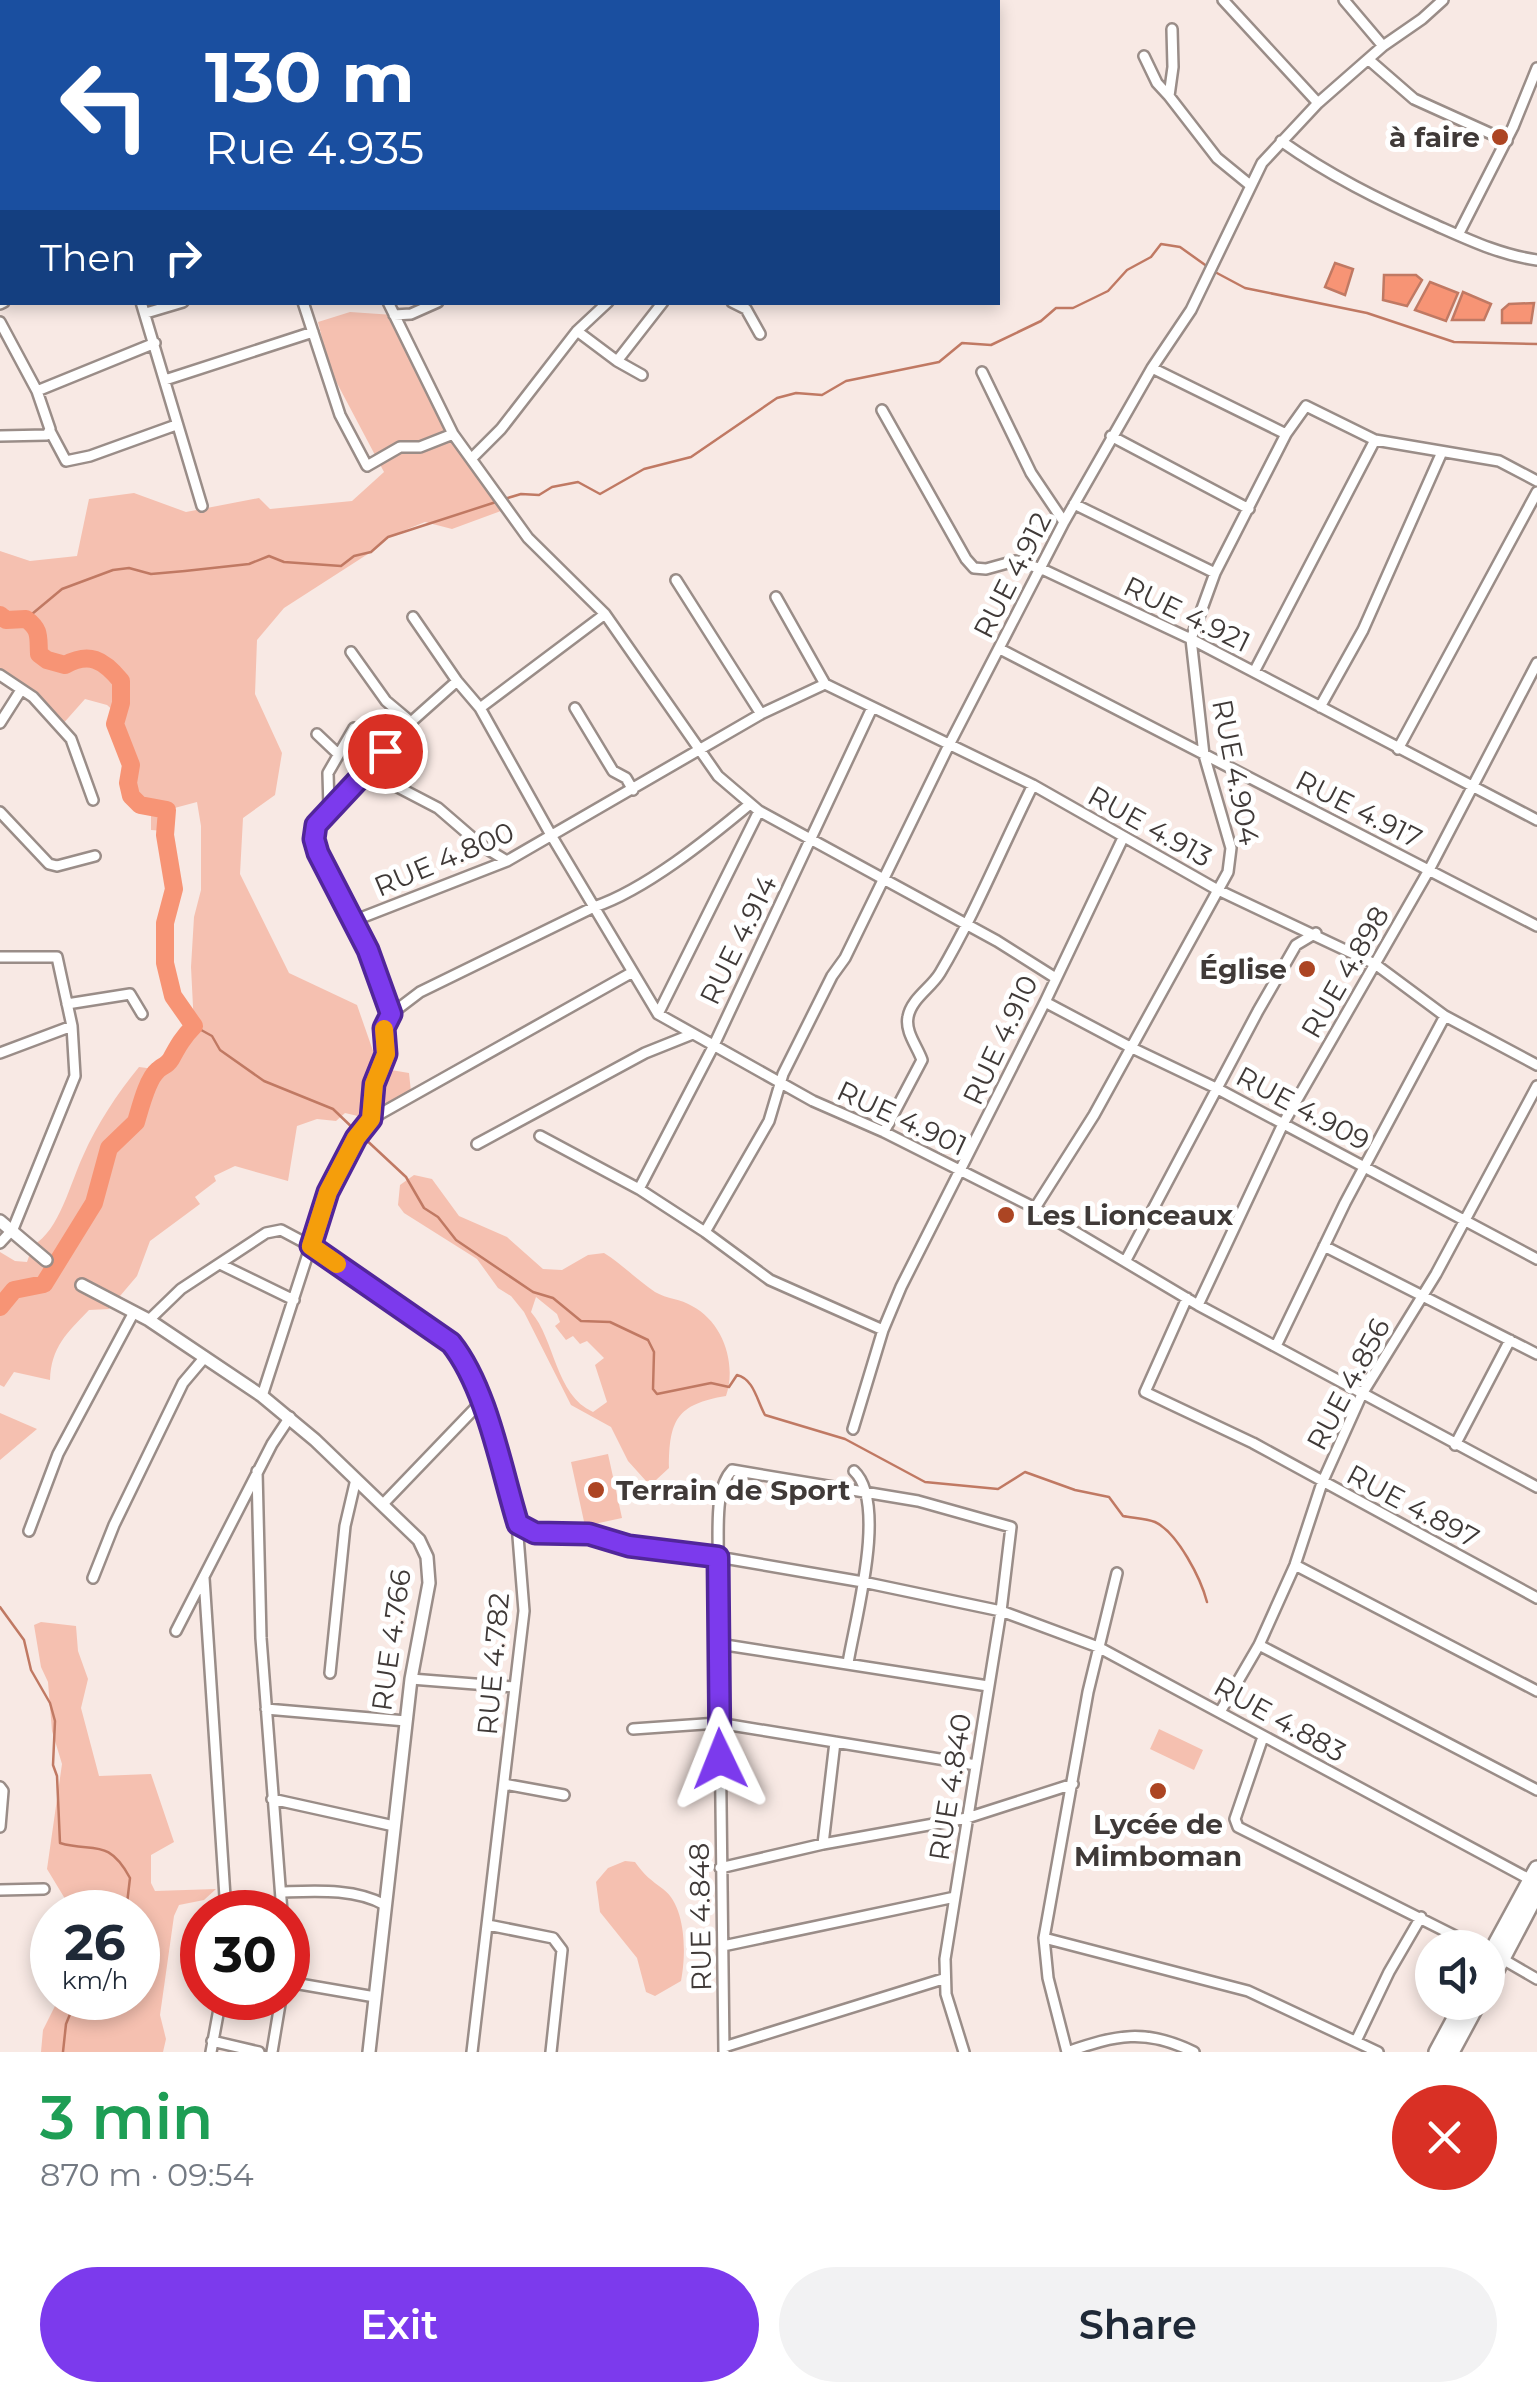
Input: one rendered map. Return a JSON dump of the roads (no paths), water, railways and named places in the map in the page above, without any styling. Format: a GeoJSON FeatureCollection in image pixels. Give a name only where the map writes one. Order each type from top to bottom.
{"type":"FeatureCollection","features":[{"type":"Feature","properties":{"kind":"main road"},"geometry":{"type":"LineString","coordinates":[[1504,1930],[1535,1880]]}},
{"type":"Feature","properties":{"kind":"main road"},"geometry":{"type":"LineString","coordinates":[[1437,2052],[1454,2020]]}},
{"type":"Feature","properties":{"kind":"main road"},"geometry":{"type":"LineString","coordinates":[[1451,2052],[1468,2020]]}},
{"type":"Feature","properties":{"kind":"street"},"geometry":{"type":"LineString","coordinates":[[1223,0],[1318,103]]}},
{"type":"Feature","properties":{"kind":"street"},"geometry":{"type":"LineString","coordinates":[[1344,0],[1383,46]]}},
{"type":"Feature","properties":{"kind":"street","name":"RUE 4.912"},"geometry":{"type":"LineString","coordinates":[[705,1232],[768,1121],[780,1081],[832,976],[846,958],[949,745],[1064,522],[1111,436],[1191,310],[1250,184],[1281,141],[1318,103],[1443,0]]}},
{"type":"Feature","properties":{"kind":"street"},"geometry":{"type":"LineString","coordinates":[[1168,96],[1173,67],[1172,29]]}},
{"type":"Feature","properties":{"kind":"street"},"geometry":{"type":"LineString","coordinates":[[1144,56],[1157,83],[1217,158],[1250,184]]}},
{"type":"Feature","properties":{"kind":"street"},"geometry":{"type":"LineString","coordinates":[[1368,60],[1414,99],[1506,141]]}},
{"type":"Feature","properties":{"kind":"street"},"geometry":{"type":"LineString","coordinates":[[1458,236],[1506,141],[1537,68]]}},
{"type":"Feature","properties":{"kind":"street"},"geometry":{"type":"LineString","coordinates":[[1281,141],[1328,174],[1458,236],[1495,251],[1537,260]]}},
{"type":"Feature","properties":{"kind":"street"},"geometry":{"type":"LineString","coordinates":[[142,305],[202,506]]}},
{"type":"Feature","properties":{"kind":"street"},"geometry":{"type":"LineString","coordinates":[[146,314],[174,305]]}},
{"type":"Feature","properties":{"kind":"street"},"geometry":{"type":"LineString","coordinates":[[306,305],[340,415],[366,466],[400,447],[420,446],[454,434]]}},
{"type":"Feature","properties":{"kind":"street"},"geometry":{"type":"LineString","coordinates":[[389,305],[454,434],[528,538],[605,614],[718,776],[760,811],[1054,977]]}},
{"type":"Feature","properties":{"kind":"street"},"geometry":{"type":"LineString","coordinates":[[394,316],[431,305]]}},
{"type":"Feature","properties":{"kind":"street"},"geometry":{"type":"LineString","coordinates":[[472,458],[501,428],[577,331],[605,305]]}},
{"type":"Feature","properties":{"kind":"street"},"geometry":{"type":"LineString","coordinates":[[617,361],[661,305]]}},
{"type":"Feature","properties":{"kind":"street"},"geometry":{"type":"LineString","coordinates":[[738,305],[746,309],[760,334]]}},
{"type":"Feature","properties":{"kind":"street"},"geometry":{"type":"LineString","coordinates":[[0,322],[66,461],[176,425]]}},
{"type":"Feature","properties":{"kind":"street"},"geometry":{"type":"LineString","coordinates":[[577,331],[642,375]]}},
{"type":"Feature","properties":{"kind":"street"},"geometry":{"type":"LineString","coordinates":[[165,380],[312,332]]}},
{"type":"Feature","properties":{"kind":"street"},"geometry":{"type":"LineString","coordinates":[[36,391],[154,343]]}},
{"type":"Feature","properties":{"kind":"street"},"geometry":{"type":"LineString","coordinates":[[1152,368],[1286,434],[1306,406],[1375,440],[1499,461],[1537,482]]}},
{"type":"Feature","properties":{"kind":"street"},"geometry":{"type":"LineString","coordinates":[[982,372],[1032,473],[1064,522]]}},
{"type":"Feature","properties":{"kind":"street","name":"RUE 4.921"},"geometry":{"type":"LineString","coordinates":[[882,410],[974,568],[986,569],[1015,561],[1042,569],[1190,639],[1537,820]]}},
{"type":"Feature","properties":{"kind":"street"},"geometry":{"type":"LineString","coordinates":[[0,436],[46,435],[50,431]]}},
{"type":"Feature","properties":{"kind":"street","name":"RUE 4.904"},"geometry":{"type":"LineString","coordinates":[[1035,1208],[1094,1115],[1228,872],[1230,848],[1204,755],[1190,639],[1215,573],[1286,434]]}},
{"type":"Feature","properties":{"kind":"street"},"geometry":{"type":"LineString","coordinates":[[1111,436],[1249,509]]}},
{"type":"Feature","properties":{"kind":"street"},"geometry":{"type":"LineString","coordinates":[[1254,672],[1375,440]]}},
{"type":"Feature","properties":{"kind":"street"},"geometry":{"type":"LineString","coordinates":[[1320,707],[1364,630],[1442,452]]}},
{"type":"Feature","properties":{"kind":"street"},"geometry":{"type":"LineString","coordinates":[[1398,749],[1537,492]]}},
{"type":"Feature","properties":{"kind":"street"},"geometry":{"type":"LineString","coordinates":[[1074,504],[1215,573]]}},
{"type":"Feature","properties":{"kind":"street"},"geometry":{"type":"LineString","coordinates":[[676,580],[761,714]]}},
{"type":"Feature","properties":{"kind":"street"},"geometry":{"type":"LineString","coordinates":[[776,597],[825,684],[949,745]]}},
{"type":"Feature","properties":{"kind":"street"},"geometry":{"type":"LineString","coordinates":[[480,708],[605,614]]}},
{"type":"Feature","properties":{"kind":"street","name":"RUE 4.901"},"geometry":{"type":"LineString","coordinates":[[413,617],[480,708],[630,973],[658,1014],[813,1101],[1035,1208],[1198,1305],[1534,1486]]}},
{"type":"Feature","properties":{"kind":"street","name":"RUE 4.917"},"geometry":{"type":"LineString","coordinates":[[1000,648],[1537,926]]}},
{"type":"Feature","properties":{"kind":"street"},"geometry":{"type":"LineString","coordinates":[[350,652],[386,701],[411,722]]}},
{"type":"Feature","properties":{"kind":"street","name":"RUE 4.898"},"geometry":{"type":"LineString","coordinates":[[1198,1305],[1283,1124],[1429,870],[1537,663]]}},
{"type":"Feature","properties":{"kind":"street"},"geometry":{"type":"LineString","coordinates":[[0,676],[33,696],[61,726],[79,754],[93,800]]}},
{"type":"Feature","properties":{"kind":"street"},"geometry":{"type":"LineString","coordinates":[[353,920],[318,853],[316,825],[411,722],[457,681]]}},
{"type":"Feature","properties":{"kind":"street","name":"RUE 4.800"},"geometry":{"type":"LineString","coordinates":[[371,1119],[374,1084],[386,1054],[384,1028],[391,1014],[353,920],[507,861],[761,714],[825,684]]}},
{"type":"Feature","properties":{"kind":"street"},"geometry":{"type":"LineString","coordinates":[[0,723],[21,690]]}},
{"type":"Feature","properties":{"kind":"street"},"geometry":{"type":"LineString","coordinates":[[576,708],[612,771],[626,778],[633,790]]}},
{"type":"Feature","properties":{"kind":"street","name":"RUE 4.914"},"geometry":{"type":"LineString","coordinates":[[638,1189],[713,1047],[872,708]]}},
{"type":"Feature","properties":{"kind":"street"},"geometry":{"type":"LineString","coordinates":[[330,808],[328,773],[354,728]]}},
{"type":"Feature","properties":{"kind":"street"},"geometry":{"type":"LineString","coordinates":[[317,734],[337,753]]}},
{"type":"Feature","properties":{"kind":"street","name":"RUE 4.913"},"geometry":{"type":"LineString","coordinates":[[949,745],[1034,785],[1216,889],[1376,964],[1445,1016],[1537,1065]]}},
{"type":"Feature","properties":{"kind":"street"},"geometry":{"type":"LineString","coordinates":[[367,772],[438,808],[482,846],[507,861]]}},
{"type":"Feature","properties":{"kind":"street"},"geometry":{"type":"LineString","coordinates":[[884,1132],[922,1060],[906,1020],[911,1006],[936,980],[1034,785]]}},
{"type":"Feature","properties":{"kind":"street"},"geometry":{"type":"LineString","coordinates":[[391,1014],[420,992],[612,901],[706,840],[750,804]]}},
{"type":"Feature","properties":{"kind":"street"},"geometry":{"type":"LineString","coordinates":[[658,1014],[760,811]]}},
{"type":"Feature","properties":{"kind":"street"},"geometry":{"type":"LineString","coordinates":[[0,812],[48,864],[57,866],[95,856]]}},
{"type":"Feature","properties":{"kind":"street","name":"RUE 4.910"},"geometry":{"type":"LineString","coordinates":[[853,1429],[883,1330],[934,1218],[962,1171],[1124,838]]}},
{"type":"Feature","properties":{"kind":"street"},"geometry":{"type":"LineString","coordinates":[[1126,1260],[1296,945],[1316,933]]}},
{"type":"Feature","properties":{"kind":"street"},"geometry":{"type":"LineString","coordinates":[[0,957],[57,957],[72,1026],[75,1076],[14,1229],[0,1243]]}},
{"type":"Feature","properties":{"kind":"street"},"geometry":{"type":"LineString","coordinates":[[262,1396],[328,1192],[362,1128],[371,1119],[630,973]]}},
{"type":"Feature","properties":{"kind":"street"},"geometry":{"type":"LineString","coordinates":[[68,1004],[130,994],[142,1014]]}},
{"type":"Feature","properties":{"kind":"street","name":"RUE 4.909"},"geometry":{"type":"LineString","coordinates":[[1045,1002],[1364,1165],[1537,1259]]}},
{"type":"Feature","properties":{"kind":"street"},"geometry":{"type":"LineString","coordinates":[[1276,1346],[1364,1165],[1445,1016]]}},
{"type":"Feature","properties":{"kind":"street"},"geometry":{"type":"LineString","coordinates":[[0,1053],[72,1026]]}},
{"type":"Feature","properties":{"kind":"street"},"geometry":{"type":"LineString","coordinates":[[477,1144],[645,1053],[690,1035]]}},
{"type":"Feature","properties":{"kind":"street","name":"RUE 4.856"},"geometry":{"type":"LineString","coordinates":[[1220,1712],[1259,1645],[1295,1565],[1322,1483],[1362,1394],[1465,1220],[1537,1086]]}},
{"type":"Feature","properties":{"kind":"street"},"geometry":{"type":"LineString","coordinates":[[540,1136],[638,1189],[770,1280],[883,1330]]}},
{"type":"Feature","properties":{"kind":"street"},"geometry":{"type":"LineString","coordinates":[[0,1221],[46,1260]]}},
{"type":"Feature","properties":{"kind":"street"},"geometry":{"type":"LineString","coordinates":[[148,1320],[181,1289],[273,1230],[281,1230],[311,1246]]}},
{"type":"Feature","properties":{"kind":"street","name":"RUE 4.782"},"geometry":{"type":"LineString","coordinates":[[311,1246],[451,1343],[464,1359],[518,1524],[524,1611],[472,2052]]}},
{"type":"Feature","properties":{"kind":"street"},"geometry":{"type":"LineString","coordinates":[[1324,1246],[1537,1354]]}},
{"type":"Feature","properties":{"kind":"street"},"geometry":{"type":"LineString","coordinates":[[220,1264],[294,1300]]}},
{"type":"Feature","properties":{"kind":"street","name":"RUE 4.766"},"geometry":{"type":"LineString","coordinates":[[82,1284],[148,1320],[290,1417],[419,1540],[427,1557],[429,1583],[411,1678],[370,2052]]}},
{"type":"Feature","properties":{"kind":"street","name":"RUE 4.897"},"geometry":{"type":"LineString","coordinates":[[1187,1298],[1144,1391],[1253,1443],[1537,1598]]}},
{"type":"Feature","properties":{"kind":"street"},"geometry":{"type":"LineString","coordinates":[[28,1531],[58,1454],[134,1312]]}},
{"type":"Feature","properties":{"kind":"street"},"geometry":{"type":"LineString","coordinates":[[1455,1445],[1510,1340]]}},
{"type":"Feature","properties":{"kind":"street"},"geometry":{"type":"LineString","coordinates":[[93,1578],[114,1525],[183,1383],[205,1358]]}},
{"type":"Feature","properties":{"kind":"street"},"geometry":{"type":"LineString","coordinates":[[382,1504],[481,1402]]}},
{"type":"Feature","properties":{"kind":"street"},"geometry":{"type":"LineString","coordinates":[[176,1631],[290,1417]]}},
{"type":"Feature","properties":{"kind":"street","name":"RUE 4.848"},"geometry":{"type":"LineString","coordinates":[[724,2050],[718,1557],[726,1477],[732,1470],[796,1478],[918,1501],[1011,1527]]}},
{"type":"Feature","properties":{"kind":"street"},"geometry":{"type":"LineString","coordinates":[[1534,1486],[1537,1470]]}},
{"type":"Feature","properties":{"kind":"street"},"geometry":{"type":"LineString","coordinates":[[258,1471],[266,1710],[281,1890]]}},
{"type":"Feature","properties":{"kind":"street"},"geometry":{"type":"LineString","coordinates":[[848,1663],[870,1552],[867,1493],[854,1471]]}},
{"type":"Feature","properties":{"kind":"street"},"geometry":{"type":"LineString","coordinates":[[330,1673],[345,1526],[356,1479]]}},
{"type":"Feature","properties":{"kind":"street","name":"RUE 4.883"},"geometry":{"type":"LineString","coordinates":[[518,1524],[535,1533],[589,1534],[629,1546],[864,1582],[1002,1611],[1098,1647],[1535,1880]]}},
{"type":"Feature","properties":{"kind":"street","name":"RUE 4.840"},"geometry":{"type":"LineString","coordinates":[[963,2052],[944,1979],[1002,1611],[1011,1527]]}},
{"type":"Feature","properties":{"kind":"street"},"geometry":{"type":"LineString","coordinates":[[1295,1565],[1537,1691]]}},
{"type":"Feature","properties":{"kind":"street"},"geometry":{"type":"LineString","coordinates":[[1117,1573],[1098,1647],[1044,1938],[1048,1978],[1066,2052],[1126,2035],[1156,2037],[1194,2052]]}},
{"type":"Feature","properties":{"kind":"street"},"geometry":{"type":"LineString","coordinates":[[204,1578],[225,1890]]}},
{"type":"Feature","properties":{"kind":"street"},"geometry":{"type":"LineString","coordinates":[[719,1644],[988,1686]]}},
{"type":"Feature","properties":{"kind":"street"},"geometry":{"type":"LineString","coordinates":[[1259,1645],[1537,1790]]}},
{"type":"Feature","properties":{"kind":"street"},"geometry":{"type":"LineString","coordinates":[[411,1678],[514,1687]]}},
{"type":"Feature","properties":{"kind":"street"},"geometry":{"type":"LineString","coordinates":[[266,1710],[406,1722]]}},
{"type":"Feature","properties":{"kind":"street"},"geometry":{"type":"LineString","coordinates":[[632,1729],[718,1723],[976,1766]]}},
{"type":"Feature","properties":{"kind":"street"},"geometry":{"type":"LineString","coordinates":[[1263,1737],[1236,1819],[1238,1827],[1444,1930]]}},
{"type":"Feature","properties":{"kind":"street"},"geometry":{"type":"LineString","coordinates":[[824,1844],[835,1742]]}},
{"type":"Feature","properties":{"kind":"street"},"geometry":{"type":"LineString","coordinates":[[504,1784],[564,1795]]}},
{"type":"Feature","properties":{"kind":"street"},"geometry":{"type":"LineString","coordinates":[[720,1868],[968,1818],[1073,1784]]}},
{"type":"Feature","properties":{"kind":"street"},"geometry":{"type":"LineString","coordinates":[[0,1787],[0,1826]]}},
{"type":"Feature","properties":{"kind":"street"},"geometry":{"type":"LineString","coordinates":[[272,1799],[394,1826]]}},
{"type":"Feature","properties":{"kind":"street"},"geometry":{"type":"LineString","coordinates":[[0,1890],[44,1889]]}},
{"type":"Feature","properties":{"kind":"street"},"geometry":{"type":"LineString","coordinates":[[310,1893],[370,1896],[385,1906]]}},
{"type":"Feature","properties":{"kind":"street"},"geometry":{"type":"LineString","coordinates":[[723,1946],[955,1898]]}},
{"type":"Feature","properties":{"kind":"street"},"geometry":{"type":"LineString","coordinates":[[1356,2041],[1421,1918]]}},
{"type":"Feature","properties":{"kind":"street"},"geometry":{"type":"LineString","coordinates":[[488,1925],[553,1938],[562,1950],[551,2052]]}},
{"type":"Feature","properties":{"kind":"street"},"geometry":{"type":"LineString","coordinates":[[1044,1938],[1248,1991],[1378,2052]]}},
{"type":"Feature","properties":{"kind":"street"},"geometry":{"type":"LineString","coordinates":[[1505,1962],[1537,1978]]}},
{"type":"Feature","properties":{"kind":"street"},"geometry":{"type":"LineString","coordinates":[[724,2050],[944,1979]]}},
{"type":"Feature","properties":{"kind":"street"},"geometry":{"type":"LineString","coordinates":[[310,1986],[375,1997]]}},
{"type":"Feature","properties":{"kind":"street"},"geometry":{"type":"LineString","coordinates":[[217,2020],[212,2046],[260,2052]]}},
{"type":"Feature","properties":{"kind":"street"},"geometry":{"type":"LineString","coordinates":[[272,2052],[277,2020]]}},
{"type":"Feature","properties":{"kind":"waterway"},"geometry":{"type":"LineString","coordinates":[[504,499],[521,494],[539,495],[552,487],[578,482],[600,494],[644,469],[691,457],[777,398],[796,393],[822,395],[846,381],[939,362],[962,343],[991,345],[1041,321],[1056,308],[1073,308],[1108,291],[1127,270],[1151,257],[1161,244],[1180,247],[1208,267]]}},
{"type":"Feature","properties":{"kind":"waterway"},"geometry":{"type":"LineString","coordinates":[[1215,272],[1245,288],[1367,313],[1454,342],[1537,344]]}},
{"type":"Feature","properties":{"kind":"waterway"},"geometry":{"type":"LineString","coordinates":[[26,619],[62,589],[113,570],[129,568],[151,574],[185,571],[249,564],[269,556],[284,562],[341,566],[354,556],[371,552],[388,537],[496,502]]}},
{"type":"Feature","properties":{"kind":"waterway"},"geometry":{"type":"LineString","coordinates":[[0,615],[6,620],[26,619],[31,623],[38,634],[39,654],[47,660],[65,665],[81,659],[95,660],[121,681],[121,703],[115,724],[131,765],[131,796],[140,805],[167,810],[165,835],[174,889],[165,923],[165,963],[173,996],[194,1026],[169,1062],[150,1080],[136,1122],[109,1148],[94,1203],[44,1284],[14,1290],[0,1307]]}},
{"type":"Feature","properties":{"kind":"waterway"},"geometry":{"type":"LineString","coordinates":[[194,1026],[212,1036],[220,1050],[264,1081],[333,1109],[356,1131]]}},
{"type":"Feature","properties":{"kind":"waterway"},"geometry":{"type":"LineString","coordinates":[[362,1136],[406,1177],[424,1208],[438,1217],[456,1240],[533,1292],[553,1298],[581,1321],[610,1322],[648,1340],[654,1352],[653,1389],[657,1394],[711,1383],[729,1387],[737,1375],[751,1386],[765,1415],[845,1439],[925,1482],[998,1489],[1025,1472],[1109,1497],[1123,1516],[1155,1522],[1172,1536],[1194,1569],[1207,1602]]}},
{"type":"Feature","properties":{"kind":"waterway"},"geometry":{"type":"LineString","coordinates":[[0,1607],[24,1640],[31,1670],[50,1703],[55,1721],[53,1765],[57,1776],[60,1843],[107,1852],[130,1878],[129,1890]]}},
{"type":"Feature","properties":{"kind":"waterway"},"geometry":{"type":"LineString","coordinates":[[63,2052],[68,2020]]}},
{"type":"Feature","properties":{"kind":"place","name":"à faire"},"geometry":{"type":"Point","coordinates":[1500,137]}},
{"type":"Feature","properties":{"kind":"place","name":"Église"},"geometry":{"type":"Point","coordinates":[1307,969]}},
{"type":"Feature","properties":{"kind":"place","name":"Les Lionceaux"},"geometry":{"type":"Point","coordinates":[1006,1215]}},
{"type":"Feature","properties":{"kind":"place","name":"Terrain de Sport"},"geometry":{"type":"Point","coordinates":[596,1490]}},
{"type":"Feature","properties":{"kind":"place","name":"Lycée de Mimboman"},"geometry":{"type":"Point","coordinates":[1158,1791]}}]}
